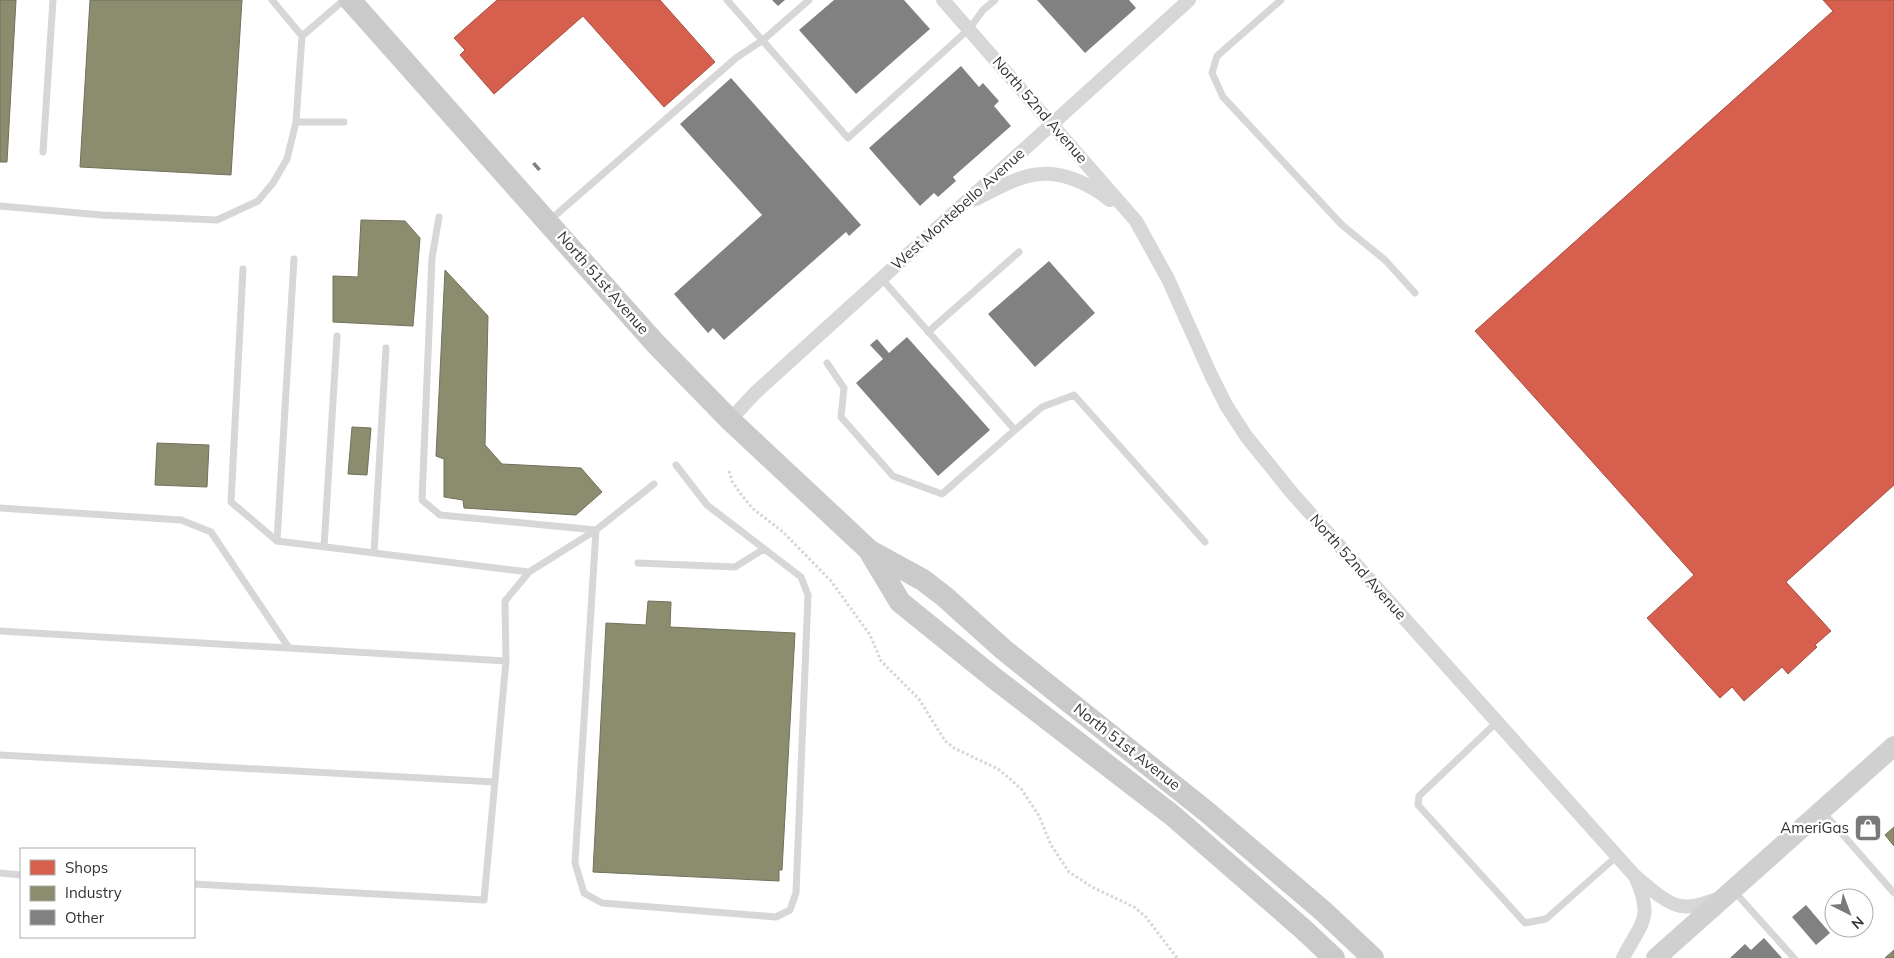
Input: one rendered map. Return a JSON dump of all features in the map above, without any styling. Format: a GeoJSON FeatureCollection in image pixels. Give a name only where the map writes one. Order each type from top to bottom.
{"type":"FeatureCollection","features":[{"type":"Feature","properties":{"kind":"main road","name":"North 51st Avenue"},"geometry":{"type":"LineString","coordinates":[[350,0],[656,343],[730,420],[870,551],[924,580],[946,597],[1004,650],[1207,812],[1323,910],[1373,958]]}},
{"type":"Feature","properties":{"kind":"main road","name":"North 51st Avenue"},"geometry":{"type":"LineString","coordinates":[[870,551],[900,602],[994,678],[1172,816],[1334,958]]}},
{"type":"Feature","properties":{"kind":"main road"},"geometry":{"type":"LineString","coordinates":[[1656,958],[1894,746]]}},
{"type":"Feature","properties":{"kind":"street","name":"North 52nd Avenue"},"geometry":{"type":"LineString","coordinates":[[943,0],[1136,221],[1168,279],[1226,405],[1246,436],[1292,493],[1634,876],[1670,902],[1681,906],[1698,904],[1729,893]]}},
{"type":"Feature","properties":{"kind":"street","name":"West Montebello Avenue"},"geometry":{"type":"LineString","coordinates":[[730,420],[755,393],[1189,0]]}},
{"type":"Feature","properties":{"kind":"street","name":"North 52nd Avenue"},"geometry":{"type":"LineString","coordinates":[[962,206],[1007,184],[1028,176],[1043,173],[1070,178],[1097,190],[1136,221]]}},
{"type":"Feature","properties":{"kind":"street","name":"North 52nd Avenue"},"geometry":{"type":"LineString","coordinates":[[1623,958],[1640,931],[1645,914],[1644,897],[1634,876]]}},
{"type":"Feature","properties":{"kind":"lane"},"geometry":{"type":"LineString","coordinates":[[43,152],[53,0]]}},
{"type":"Feature","properties":{"kind":"lane"},"geometry":{"type":"LineString","coordinates":[[0,206],[101,215],[217,220],[258,201],[273,183],[286,159],[296,122],[302,36],[272,0]]}},
{"type":"Feature","properties":{"kind":"lane"},"geometry":{"type":"LineString","coordinates":[[302,36],[344,0]]}},
{"type":"Feature","properties":{"kind":"lane"},"geometry":{"type":"LineString","coordinates":[[727,0],[848,138],[969,29],[983,10],[995,0]]}},
{"type":"Feature","properties":{"kind":"lane"},"geometry":{"type":"LineString","coordinates":[[548,221],[736,58],[762,40],[809,0]]}},
{"type":"Feature","properties":{"kind":"lane"},"geometry":{"type":"LineString","coordinates":[[1281,0],[1217,56],[1212,74],[1223,97],[1342,226],[1386,260],[1415,293]]}},
{"type":"Feature","properties":{"kind":"lane"},"geometry":{"type":"LineString","coordinates":[[296,122],[344,122]]}},
{"type":"Feature","properties":{"kind":"lane"},"geometry":{"type":"LineString","coordinates":[[439,217],[432,258],[422,500],[440,515],[596,530]]}},
{"type":"Feature","properties":{"kind":"lane"},"geometry":{"type":"LineString","coordinates":[[928,332],[1019,252]]}},
{"type":"Feature","properties":{"kind":"lane"},"geometry":{"type":"LineString","coordinates":[[277,541],[294,259]]}},
{"type":"Feature","properties":{"kind":"lane"},"geometry":{"type":"LineString","coordinates":[[243,269],[231,502],[277,541],[529,572]]}},
{"type":"Feature","properties":{"kind":"lane"},"geometry":{"type":"LineString","coordinates":[[882,278],[1015,430]]}},
{"type":"Feature","properties":{"kind":"lane"},"geometry":{"type":"LineString","coordinates":[[324,547],[337,336]]}},
{"type":"Feature","properties":{"kind":"lane"},"geometry":{"type":"LineString","coordinates":[[374,553],[386,348]]}},
{"type":"Feature","properties":{"kind":"lane"},"geometry":{"type":"LineString","coordinates":[[826,363],[844,388],[841,417],[893,476],[942,494],[1042,406],[1074,395],[1205,542]]}},
{"type":"Feature","properties":{"kind":"lane"},"geometry":{"type":"LineString","coordinates":[[596,530],[576,863],[584,893],[602,903],[776,917],[790,910],[796,893],[808,595],[801,576],[708,505],[676,465]]}},
{"type":"Feature","properties":{"kind":"lane"},"geometry":{"type":"LineString","coordinates":[[195,884],[484,900],[506,661],[505,601],[529,572],[596,530],[654,484]]}},
{"type":"Feature","properties":{"kind":"lane"},"geometry":{"type":"LineString","coordinates":[[0,508],[181,520],[211,532],[289,648]]}},
{"type":"Feature","properties":{"kind":"lane"},"geometry":{"type":"LineString","coordinates":[[638,563],[735,567],[764,549]]}},
{"type":"Feature","properties":{"kind":"lane"},"geometry":{"type":"LineString","coordinates":[[0,631],[506,661]]}},
{"type":"Feature","properties":{"kind":"lane"},"geometry":{"type":"LineString","coordinates":[[1497,722],[1419,796],[1418,805],[1525,922],[1546,919],[1617,856]]}},
{"type":"Feature","properties":{"kind":"lane"},"geometry":{"type":"LineString","coordinates":[[0,755],[495,782]]}},
{"type":"Feature","properties":{"kind":"lane"},"geometry":{"type":"LineString","coordinates":[[1822,810],[1894,893]]}},
{"type":"Feature","properties":{"kind":"lane"},"geometry":{"type":"LineString","coordinates":[[0,874],[20,875]]}},
{"type":"Feature","properties":{"kind":"lane"},"geometry":{"type":"LineString","coordinates":[[1729,893],[1794,958]]}},
{"type":"Feature","properties":{"kind":"path"},"geometry":{"type":"LineString","coordinates":[[729,471],[732,481],[752,508],[783,532],[831,581],[870,635],[881,661],[918,699],[945,741],[954,748],[998,769],[1022,790],[1046,830],[1051,845],[1070,872],[1092,887],[1134,907],[1146,917],[1177,958]]}},
{"type":"Feature","properties":{"kind":"building: Shops"},"geometry":{"type":"Polygon","coordinates":[[[497,0],[660,0],[715,62],[664,107],[583,16],[494,94],[460,55],[465,50],[454,38],[497,0]]]}},
{"type":"Feature","properties":{"kind":"building: Shops"},"geometry":{"type":"Polygon","coordinates":[[[1823,0],[1894,0],[1894,485],[1786,582],[1831,631],[1788,674],[1782,667],[1744,701],[1732,687],[1720,698],[1647,618],[1694,575],[1475,331],[1833,11],[1823,0]]]}},
{"type":"Feature","properties":{"kind":"building: Industry"},"geometry":{"type":"Polygon","coordinates":[[[0,0],[16,0],[7,162],[0,162],[0,0]]]}},
{"type":"Feature","properties":{"kind":"building: Industry"},"geometry":{"type":"Polygon","coordinates":[[[90,0],[242,0],[231,175],[80,167],[90,0]]]}},
{"type":"Feature","properties":{"kind":"building: Industry"},"geometry":{"type":"Polygon","coordinates":[[[361,220],[405,221],[420,238],[413,326],[333,322],[333,276],[358,277],[361,220]]]}},
{"type":"Feature","properties":{"kind":"building: Industry"},"geometry":{"type":"Polygon","coordinates":[[[445,270],[488,316],[485,445],[502,464],[581,468],[602,492],[576,515],[464,508],[463,500],[444,497],[444,459],[436,456],[445,270]]]}},
{"type":"Feature","properties":{"kind":"building: Industry"},"geometry":{"type":"Polygon","coordinates":[[[352,427],[371,428],[367,475],[348,474],[352,427]]]}},
{"type":"Feature","properties":{"kind":"building: Industry"},"geometry":{"type":"Polygon","coordinates":[[[157,443],[209,445],[207,487],[155,485],[157,443]]]}},
{"type":"Feature","properties":{"kind":"building: Industry"},"geometry":{"type":"Polygon","coordinates":[[[648,601],[671,602],[670,627],[795,633],[782,870],[779,870],[779,881],[593,872],[606,623],[646,625],[648,601]]]}},
{"type":"Feature","properties":{"kind":"building: Industry"},"geometry":{"type":"Polygon","coordinates":[[[1894,827],[1894,846],[1885,835],[1894,827]]]}},
{"type":"Feature","properties":{"kind":"building: Industry"},"geometry":{"type":"Polygon","coordinates":[[[1894,950],[1894,958],[1885,958],[1894,950]]]}},
{"type":"Feature","properties":{"kind":"building: Other"},"geometry":{"type":"Polygon","coordinates":[[[772,0],[785,0],[778,6],[772,0]]]}},
{"type":"Feature","properties":{"kind":"building: Other"},"geometry":{"type":"Polygon","coordinates":[[[834,0],[904,0],[930,29],[856,94],[799,30],[834,0]]]}},
{"type":"Feature","properties":{"kind":"building: Other"},"geometry":{"type":"Polygon","coordinates":[[[1037,0],[1129,0],[1136,8],[1085,53],[1037,0]]]}},
{"type":"Feature","properties":{"kind":"building: Other"},"geometry":{"type":"Polygon","coordinates":[[[961,66],[979,87],[983,83],[999,101],[994,106],[1011,126],[953,177],[956,181],[938,197],[934,193],[920,206],[869,148],[961,66]]]}},
{"type":"Feature","properties":{"kind":"building: Other"},"geometry":{"type":"Polygon","coordinates":[[[731,78],[861,225],[849,236],[846,232],[724,340],[713,328],[708,333],[674,294],[762,215],[680,124],[731,78]]]}},
{"type":"Feature","properties":{"kind":"building: Other"},"geometry":{"type":"Polygon","coordinates":[[[535,162],[541,169],[538,171],[532,164],[535,162]]]}},
{"type":"Feature","properties":{"kind":"building: Other"},"geometry":{"type":"Polygon","coordinates":[[[1049,261],[1095,313],[1035,367],[988,314],[1049,261]]]}},
{"type":"Feature","properties":{"kind":"building: Other"},"geometry":{"type":"Polygon","coordinates":[[[907,337],[990,430],[938,476],[856,383],[883,359],[870,345],[877,339],[889,353],[907,337]]]}},
{"type":"Feature","properties":{"kind":"building: Other"},"geometry":{"type":"Polygon","coordinates":[[[1806,905],[1824,926],[1824,938],[1816,945],[1792,917],[1806,905]]]}},
{"type":"Feature","properties":{"kind":"building: Other"},"geometry":{"type":"Polygon","coordinates":[[[1764,938],[1782,958],[1730,958],[1745,944],[1751,950],[1764,938]]]}},
{"type":"Feature","properties":{"kind":"place","name":"AmeriGas"},"geometry":{"type":"Point","coordinates":[1868,828]}}]}
